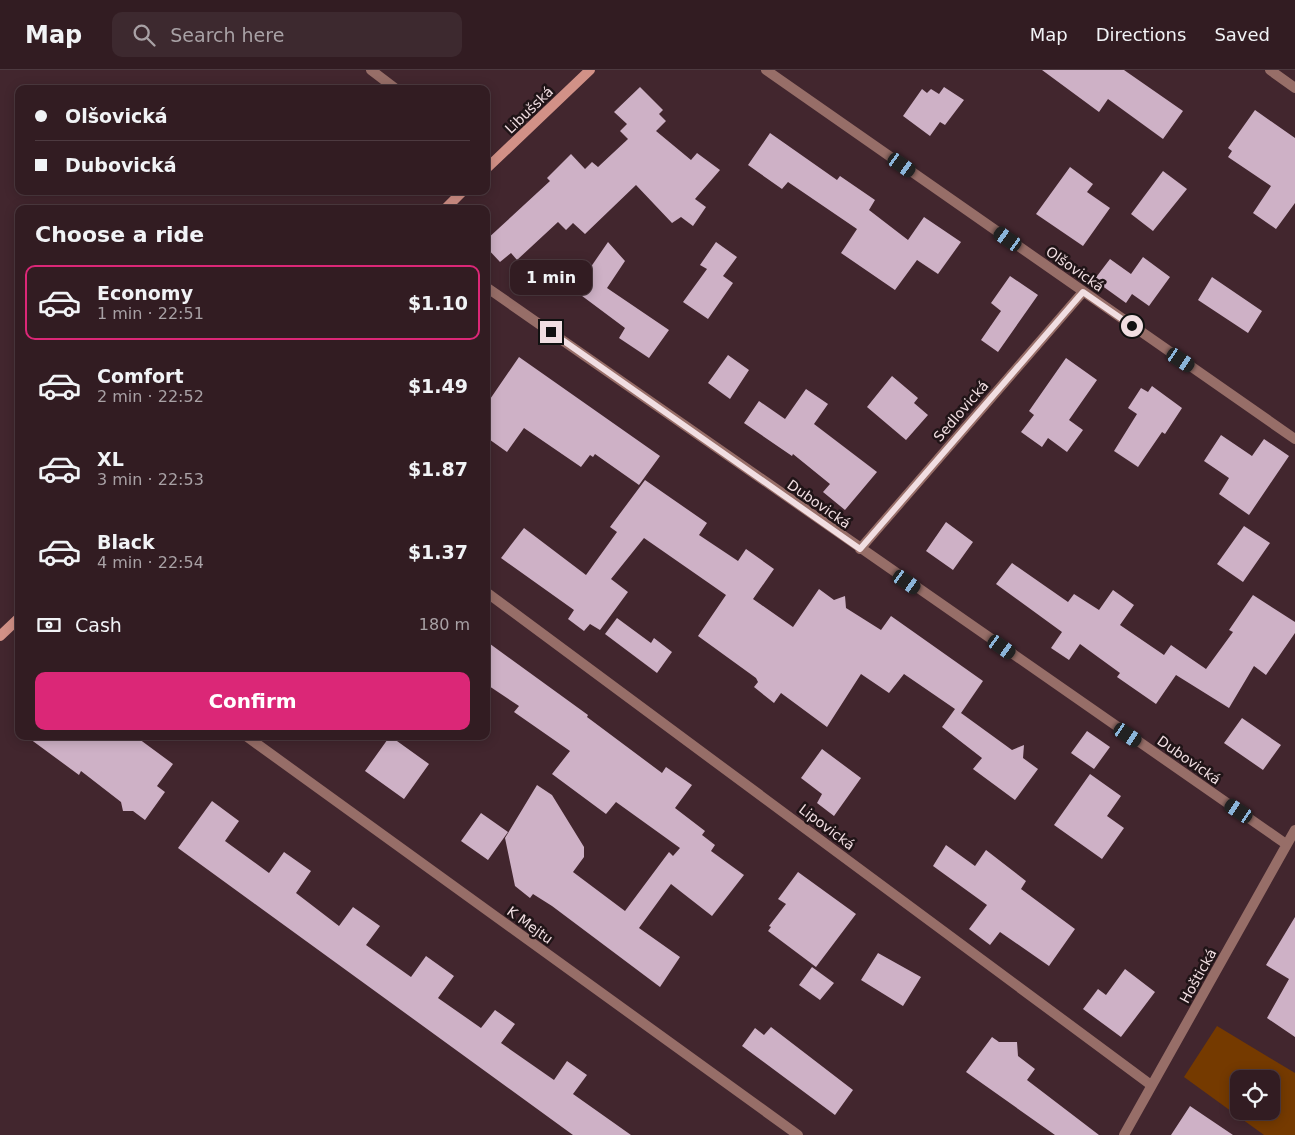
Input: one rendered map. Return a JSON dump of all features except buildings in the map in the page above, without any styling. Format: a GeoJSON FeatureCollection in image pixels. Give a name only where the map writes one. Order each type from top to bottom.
{"type":"FeatureCollection","features":[{"type":"Feature","properties":{"kind":"street"},"geometry":{"type":"LineString","coordinates":[[371,70],[391,85]]}},
{"type":"Feature","properties":{"kind":"street","name":"Libušská"},"geometry":{"type":"LineString","coordinates":[[490,162],[590,70]]}},
{"type":"Feature","properties":{"kind":"street","name":"Olšovická"},"geometry":{"type":"LineString","coordinates":[[766,70],[1295,438]]}},
{"type":"Feature","properties":{"kind":"street"},"geometry":{"type":"LineString","coordinates":[[1270,70],[1295,88]]}},
{"type":"Feature","properties":{"kind":"street"},"geometry":{"type":"LineString","coordinates":[[449,205],[459,195]]}},
{"type":"Feature","properties":{"kind":"street","name":"Dubovická"},"geometry":{"type":"LineString","coordinates":[[490,290],[1286,844]]}},
{"type":"Feature","properties":{"kind":"street","name":"Sedlovická"},"geometry":{"type":"LineString","coordinates":[[860,549],[1083,292]]}},
{"type":"Feature","properties":{"kind":"street","name":"Lipovická"},"geometry":{"type":"LineString","coordinates":[[490,595],[1151,1085]]}},
{"type":"Feature","properties":{"kind":"street"},"geometry":{"type":"LineString","coordinates":[[0,636],[15,622]]}},
{"type":"Feature","properties":{"kind":"street","name":"K Mejtu"},"geometry":{"type":"LineString","coordinates":[[252,740],[798,1135]]}},
{"type":"Feature","properties":{"kind":"street","name":"Hoštická"},"geometry":{"type":"LineString","coordinates":[[1124,1135],[1295,830]]}},
{"type":"Feature","properties":{"kind":"shaded area"},"geometry":{"type":"Polygon","coordinates":[[[1217,1026],[1295,1073],[1295,1135],[1264,1135],[1243,1120],[1280,1120],[1280,1070],[1230,1070],[1230,1110],[1184,1077],[1217,1026]]]}},
{"type":"Feature","properties":{"kind":"route"},"geometry":{"type":"LineString","coordinates":[[551,332],[860,549],[1083,292],[1132,326]]}}]}
